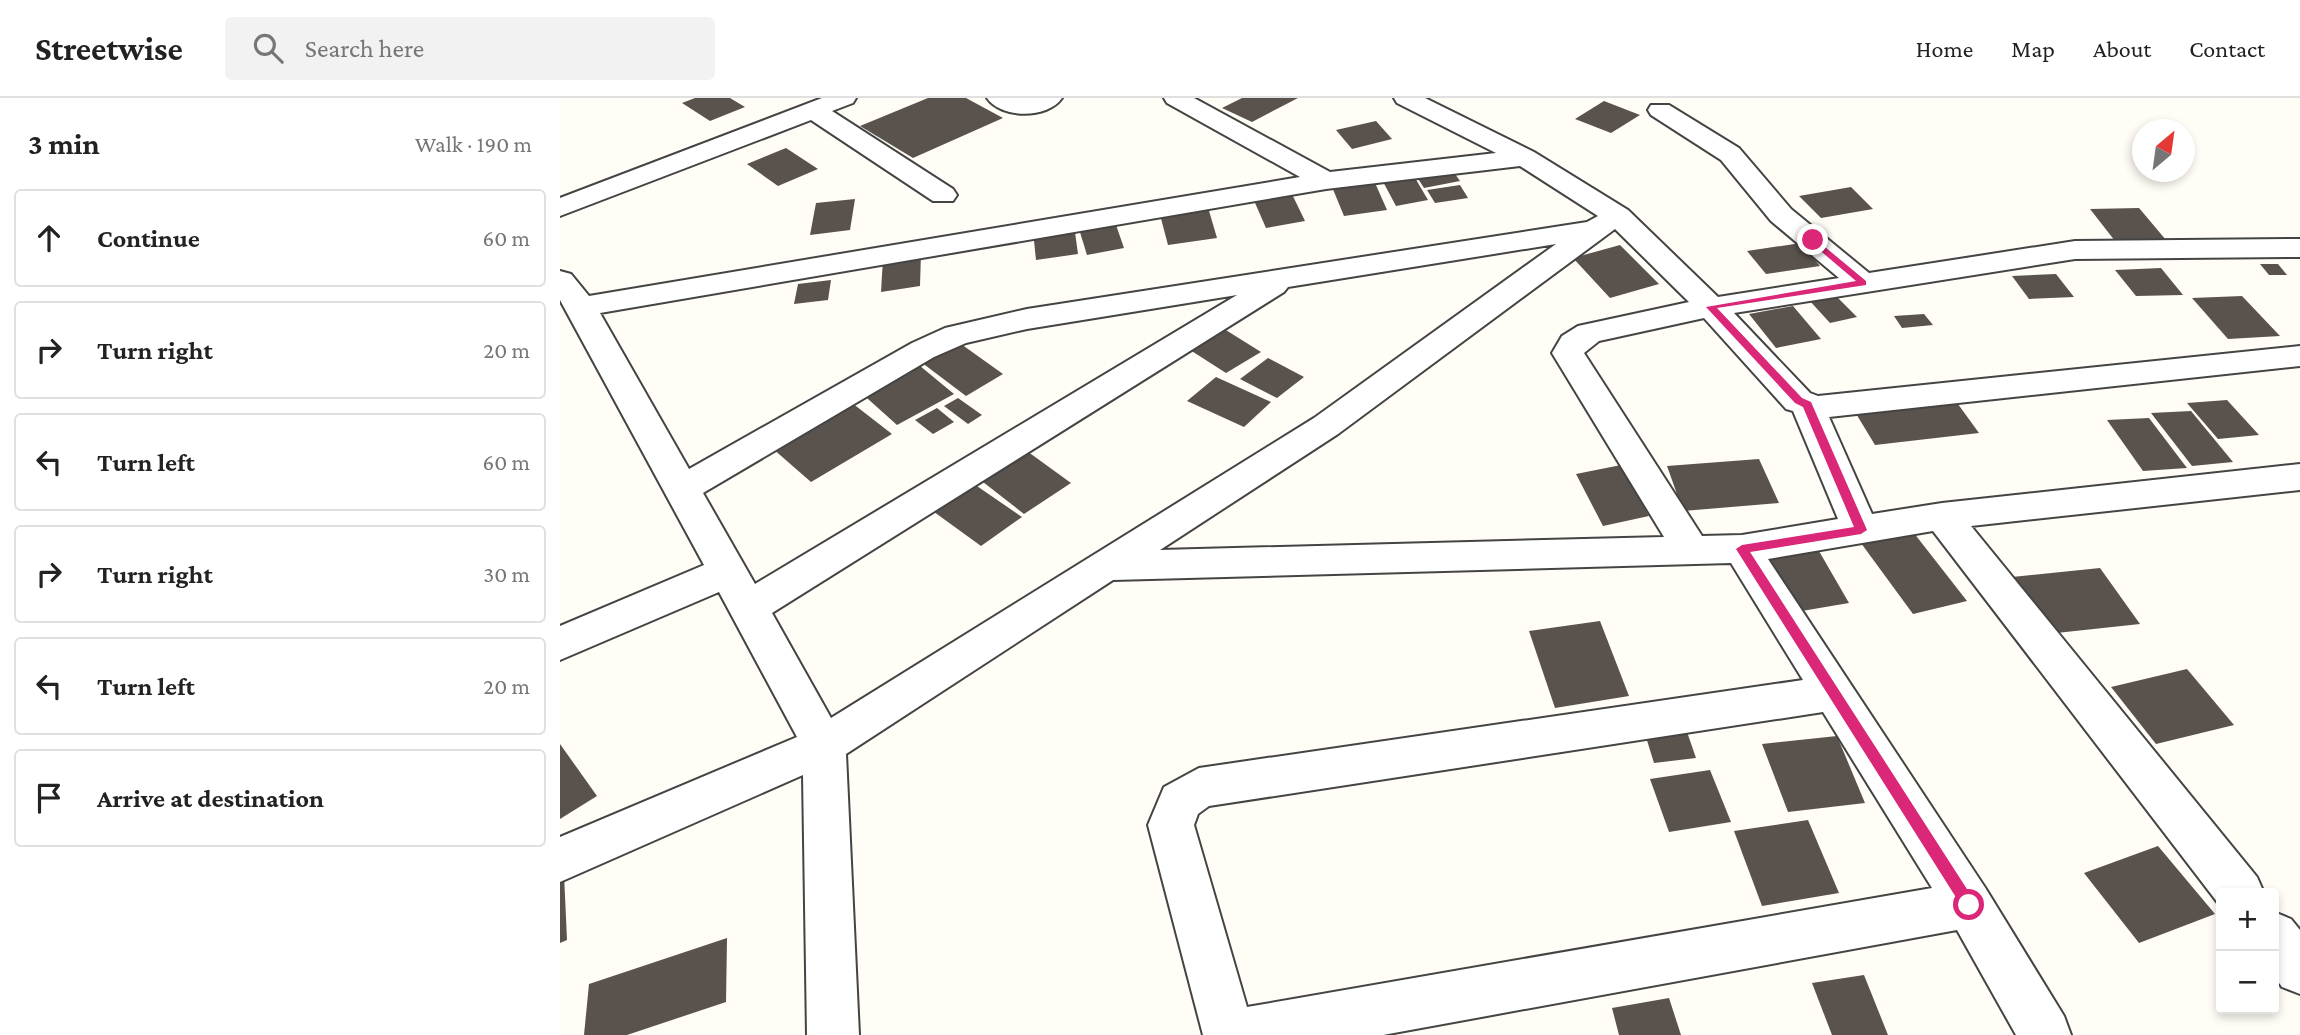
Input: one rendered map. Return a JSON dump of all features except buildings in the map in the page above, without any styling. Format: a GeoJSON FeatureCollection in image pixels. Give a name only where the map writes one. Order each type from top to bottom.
{"type":"FeatureCollection","features":[{"type":"Feature","properties":{"kind":"street"},"geometry":{"type":"LineString","coordinates":[[560,208],[844,98]]}},
{"type":"Feature","properties":{"kind":"street"},"geometry":{"type":"LineString","coordinates":[[999,98],[1024,107],[1050,98]]}},
{"type":"Feature","properties":{"kind":"street"},"geometry":{"type":"LineString","coordinates":[[1176,98],[1326,181]]}},
{"type":"Feature","properties":{"kind":"street"},"geometry":{"type":"LineString","coordinates":[[1408,98],[1525,158],[1711,307],[1798,401],[1807,405],[1817,407],[2296,360]]}},
{"type":"Feature","properties":{"kind":"street"},"geometry":{"type":"LineString","coordinates":[[813,110],[943,195]]}},
{"type":"Feature","properties":{"kind":"street"},"geometry":{"type":"LineString","coordinates":[[1660,110],[1730,155],[1781,215],[1863,283]]}},
{"type":"Feature","properties":{"kind":"street"},"geometry":{"type":"LineString","coordinates":[[833,1035],[824,745],[570,294],[1326,181],[1525,158]]}},
{"type":"Feature","properties":{"kind":"street"},"geometry":{"type":"LineString","coordinates":[[682,489],[922,350],[956,335],[984,327],[1607,222]]}},
{"type":"Feature","properties":{"kind":"street"},"geometry":{"type":"LineString","coordinates":[[560,860],[824,745],[1326,426],[1607,222]]}},
{"type":"Feature","properties":{"kind":"street"},"geometry":{"type":"LineString","coordinates":[[1691,550],[1568,353],[1573,342],[1589,333],[1711,307],[2075,250],[2300,248]]}},
{"type":"Feature","properties":{"kind":"street"},"geometry":{"type":"LineString","coordinates":[[748,608],[1290,276]]}},
{"type":"Feature","properties":{"kind":"street"},"geometry":{"type":"LineString","coordinates":[[1807,405],[1861,530]]}},
{"type":"Feature","properties":{"kind":"street"},"geometry":{"type":"LineString","coordinates":[[1107,566],[1742,549],[1942,516],[2300,477]]}},
{"type":"Feature","properties":{"kind":"street"},"geometry":{"type":"LineString","coordinates":[[1942,516],[2236,888]]}},
{"type":"Feature","properties":{"kind":"street"},"geometry":{"type":"LineString","coordinates":[[1742,549],[1969,905],[2045,1035]]}},
{"type":"Feature","properties":{"kind":"street"},"geometry":{"type":"LineString","coordinates":[[560,644],[728,571]]}},
{"type":"Feature","properties":{"kind":"street"},"geometry":{"type":"LineString","coordinates":[[1229,1035],[1171,825],[1180,801],[1199,788],[1834,693]]}},
{"type":"Feature","properties":{"kind":"street"},"geometry":{"type":"LineString","coordinates":[[1239,1035],[1969,905]]}},
{"type":"Feature","properties":{"kind":"street"},"geometry":{"type":"LineString","coordinates":[[2279,942],[2300,969]]}},
{"type":"Feature","properties":{"kind":"route"},"geometry":{"type":"LineString","coordinates":[[1813,240],[1863,283],[1711,307],[1798,401],[1807,405],[1861,530],[1742,549],[1969,905]]}}]}
